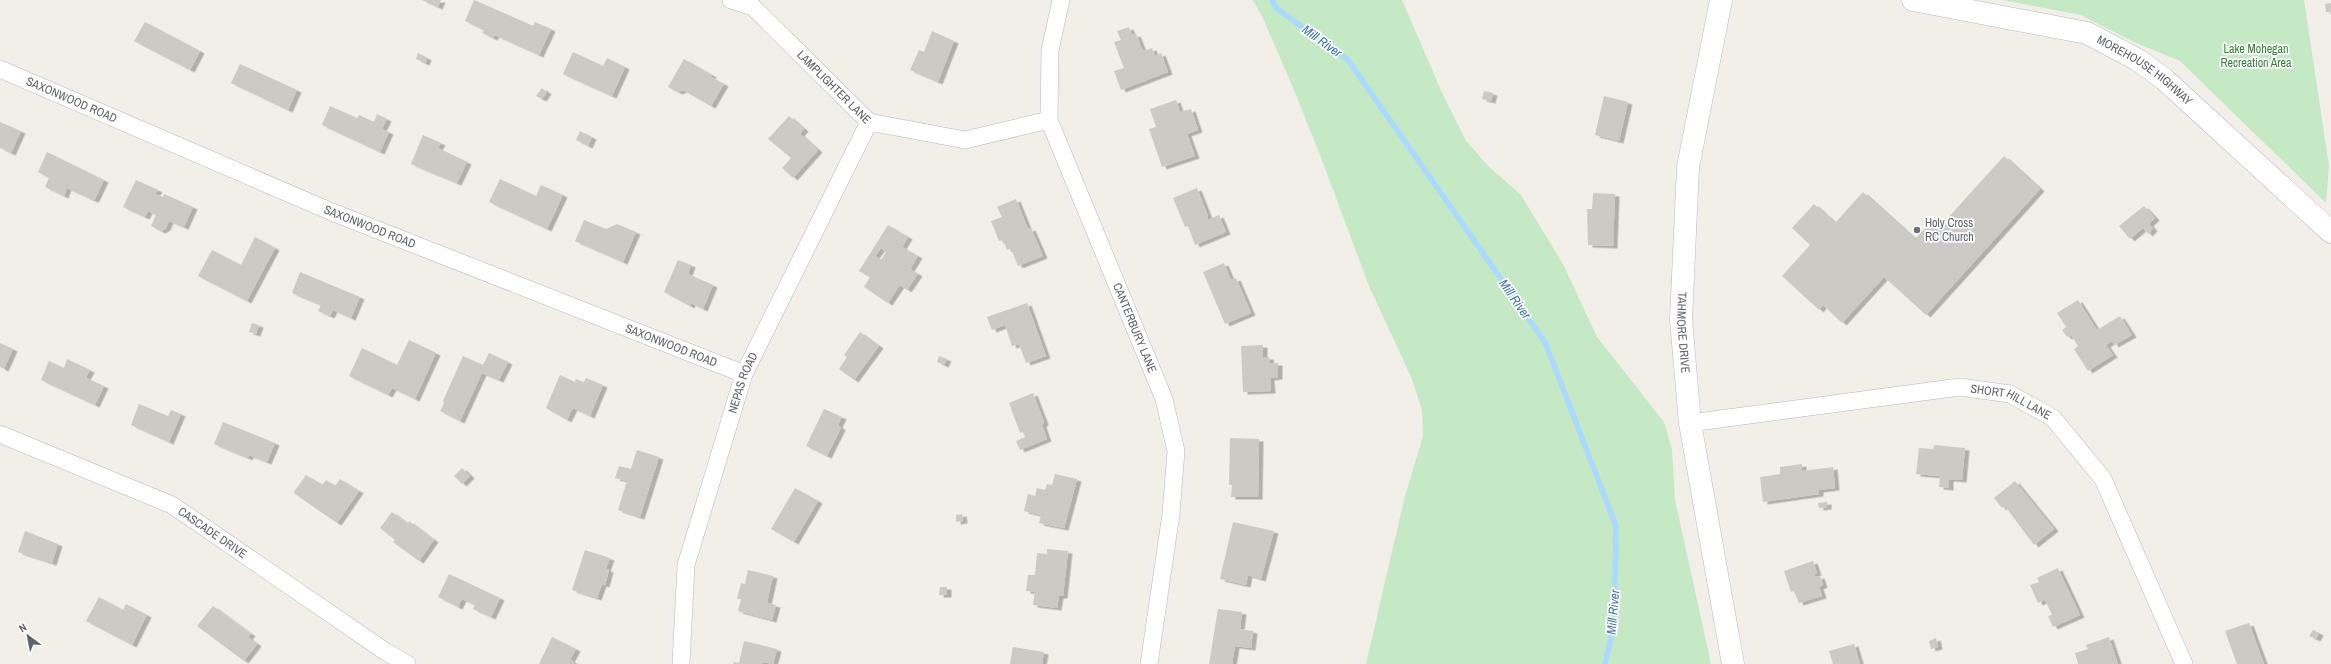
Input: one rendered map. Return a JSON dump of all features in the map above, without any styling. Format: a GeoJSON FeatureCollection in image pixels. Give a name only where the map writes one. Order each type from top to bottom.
{"type":"FeatureCollection","features":[{"type":"Feature","properties":{"kind":"street","name":"LAMPLIGHTER LANE"},"geometry":{"type":"LineString","coordinates":[[731,0],[754,3],[869,122],[965,140],[1049,120]]}},
{"type":"Feature","properties":{"kind":"street","name":"CANTERBURY LANE"},"geometry":{"type":"LineString","coordinates":[[1061,0],[1050,50],[1049,120],[1164,399],[1176,451],[1171,514],[1148,664]]}},
{"type":"Feature","properties":{"kind":"street","name":"TAHMORE DRIVE"},"geometry":{"type":"LineString","coordinates":[[1721,0],[1688,166],[1681,320],[1690,423],[1733,664]]}},
{"type":"Feature","properties":{"kind":"street","name":"MOREHOUSE HIGHWAY"},"geometry":{"type":"LineString","coordinates":[[1913,0],[2087,33],[2138,60],[2164,79],[2331,232]]}},
{"type":"Feature","properties":{"kind":"street","name":"SAXONWOOD ROAD"},"geometry":{"type":"LineString","coordinates":[[0,69],[332,212],[744,374]]}},
{"type":"Feature","properties":{"kind":"street","name":"NEPAS ROAD"},"geometry":{"type":"LineString","coordinates":[[681,664],[686,565],[744,374],[869,122]]}},
{"type":"Feature","properties":{"kind":"street","name":"SHORT HILL LANE"},"geometry":{"type":"LineString","coordinates":[[1690,423],[1960,387],[2010,394],[2053,418],[2103,479],[2184,664]]}},
{"type":"Feature","properties":{"kind":"street","name":"CASCADE DRIVE"},"geometry":{"type":"LineString","coordinates":[[0,434],[172,505],[383,658],[407,664]]}},
{"type":"Feature","properties":{"kind":"green space"},"geometry":{"type":"Polygon","coordinates":[[[1253,0],[1402,0],[1443,95],[1466,141],[1488,166],[1521,195],[1563,264],[1597,337],[1664,422],[1672,450],[1675,500],[1711,664],[1366,664],[1404,500],[1423,436],[1422,410],[1412,379],[1369,286],[1294,90],[1262,16],[1253,0]]]}},
{"type":"Feature","properties":{"kind":"green space","name":"Lake Mohegan Recreation Area"},"geometry":{"type":"Polygon","coordinates":[[[2002,0],[2304,0],[2329,166],[2326,203],[2180,61],[2134,42],[2081,15],[2002,0]]]}},
{"type":"Feature","properties":{"kind":"building"},"geometry":{"type":"Polygon","coordinates":[[[422,0],[441,0],[438,7],[422,0]]]}},
{"type":"Feature","properties":{"kind":"building"},"geometry":{"type":"Polygon","coordinates":[[[474,0],[533,26],[535,22],[551,29],[539,55],[495,35],[493,38],[482,33],[484,30],[465,21],[474,0]]]}},
{"type":"Feature","properties":{"kind":"building"},"geometry":{"type":"Polygon","coordinates":[[[2331,3],[2331,12],[2326,12],[2325,4],[2331,3]]]}},
{"type":"Feature","properties":{"kind":"building"},"geometry":{"type":"Polygon","coordinates":[[[145,22],[200,51],[190,70],[134,41],[145,22]]]}},
{"type":"Feature","properties":{"kind":"building"},"geometry":{"type":"Polygon","coordinates":[[[1129,27],[1132,35],[1136,34],[1143,51],[1152,48],[1155,56],[1161,53],[1168,72],[1121,90],[1114,71],[1124,68],[1114,42],[1121,40],[1117,31],[1129,27]]]}},
{"type":"Feature","properties":{"kind":"building"},"geometry":{"type":"Polygon","coordinates":[[[932,31],[954,41],[938,82],[910,70],[919,50],[924,52],[932,31]]]}},
{"type":"Feature","properties":{"kind":"building"},"geometry":{"type":"Polygon","coordinates":[[[573,52],[603,66],[607,58],[625,67],[612,96],[563,74],[573,52]]]}},
{"type":"Feature","properties":{"kind":"building"},"geometry":{"type":"Polygon","coordinates":[[[418,53],[427,58],[425,63],[416,59],[418,53]]]}},
{"type":"Feature","properties":{"kind":"building"},"geometry":{"type":"Polygon","coordinates":[[[684,59],[712,75],[711,77],[724,84],[711,106],[683,90],[678,92],[668,87],[684,59]]]}},
{"type":"Feature","properties":{"kind":"building"},"geometry":{"type":"Polygon","coordinates":[[[240,64],[297,90],[288,110],[231,83],[240,64]]]}},
{"type":"Feature","properties":{"kind":"building"},"geometry":{"type":"Polygon","coordinates":[[[542,88],[547,92],[542,99],[536,96],[542,88]]]}},
{"type":"Feature","properties":{"kind":"building"},"geometry":{"type":"Polygon","coordinates":[[[1484,91],[1493,93],[1491,101],[1482,99],[1484,91]]]}},
{"type":"Feature","properties":{"kind":"building"},"geometry":{"type":"Polygon","coordinates":[[[1604,96],[1628,102],[1619,141],[1595,135],[1604,96]]]}},
{"type":"Feature","properties":{"kind":"building"},"geometry":{"type":"Polygon","coordinates":[[[1176,100],[1180,112],[1191,109],[1198,130],[1187,134],[1195,156],[1162,167],[1149,129],[1156,127],[1150,109],[1176,100]]]}},
{"type":"Feature","properties":{"kind":"building"},"geometry":{"type":"Polygon","coordinates":[[[330,106],[357,118],[359,115],[374,122],[377,114],[387,119],[382,129],[389,132],[380,152],[322,125],[330,106]]]}},
{"type":"Feature","properties":{"kind":"building"},"geometry":{"type":"Polygon","coordinates":[[[789,116],[804,129],[800,134],[818,150],[793,178],[782,168],[791,158],[768,139],[789,116]]]}},
{"type":"Feature","properties":{"kind":"building"},"geometry":{"type":"Polygon","coordinates":[[[0,122],[21,131],[11,153],[0,148],[0,122]]]}},
{"type":"Feature","properties":{"kind":"building"},"geometry":{"type":"Polygon","coordinates":[[[580,131],[592,137],[588,146],[576,140],[580,131]]]}},
{"type":"Feature","properties":{"kind":"building"},"geometry":{"type":"Polygon","coordinates":[[[423,135],[441,143],[438,148],[467,162],[457,183],[411,164],[423,135]]]}},
{"type":"Feature","properties":{"kind":"building"},"geometry":{"type":"Polygon","coordinates":[[[47,152],[104,180],[95,199],[93,200],[67,188],[64,196],[45,187],[49,178],[38,172],[47,152]]]}},
{"type":"Feature","properties":{"kind":"building"},"geometry":{"type":"Polygon","coordinates":[[[2004,156],[2040,189],[1926,315],[1884,277],[1842,323],[1823,305],[1819,310],[1782,276],[1810,245],[1792,228],[1814,204],[1835,223],[1863,192],[1915,239],[1929,224],[1936,231],[2004,156]]]}},
{"type":"Feature","properties":{"kind":"building"},"geometry":{"type":"Polygon","coordinates":[[[500,179],[536,196],[541,185],[563,195],[547,229],[489,202],[500,179]]]}},
{"type":"Feature","properties":{"kind":"building"},"geometry":{"type":"Polygon","coordinates":[[[136,180],[158,190],[155,194],[163,197],[164,194],[193,207],[184,227],[169,221],[166,228],[161,231],[151,226],[156,215],[148,211],[145,217],[123,207],[136,180]]]}},
{"type":"Feature","properties":{"kind":"building"},"geometry":{"type":"Polygon","coordinates":[[[1197,188],[1208,216],[1208,220],[1219,215],[1226,232],[1195,245],[1188,226],[1185,227],[1173,198],[1197,188]]]}},
{"type":"Feature","properties":{"kind":"building"},"geometry":{"type":"Polygon","coordinates":[[[1593,193],[1615,194],[1613,246],[1588,245],[1587,209],[1592,209],[1593,193]]]}},
{"type":"Feature","properties":{"kind":"building"},"geometry":{"type":"Polygon","coordinates":[[[1016,199],[1028,229],[1031,228],[1043,256],[1018,266],[1011,248],[1007,250],[1003,240],[999,241],[991,221],[1002,217],[997,207],[1016,199]]]}},
{"type":"Feature","properties":{"kind":"building"},"geometry":{"type":"Polygon","coordinates":[[[2144,206],[2155,218],[2149,224],[2153,229],[2148,234],[2143,228],[2130,239],[2119,226],[2144,206]]]}},
{"type":"Feature","properties":{"kind":"building"},"geometry":{"type":"Polygon","coordinates":[[[584,220],[606,229],[617,224],[636,232],[623,262],[575,241],[584,220]]]}},
{"type":"Feature","properties":{"kind":"building"},"geometry":{"type":"Polygon","coordinates":[[[888,225],[908,237],[902,247],[918,256],[910,269],[918,274],[907,290],[900,285],[888,303],[864,287],[870,277],[859,271],[888,225]],[[881,248],[875,256],[881,260],[886,252],[881,248]]]}},
{"type":"Feature","properties":{"kind":"building"},"geometry":{"type":"Polygon","coordinates":[[[255,237],[275,248],[247,301],[198,276],[212,250],[241,265],[255,237]]]}},
{"type":"Feature","properties":{"kind":"building"},"geometry":{"type":"Polygon","coordinates":[[[678,260],[691,265],[688,274],[713,285],[703,309],[691,303],[690,306],[664,292],[678,260]]]}},
{"type":"Feature","properties":{"kind":"building"},"geometry":{"type":"Polygon","coordinates":[[[1224,263],[1231,280],[1236,278],[1251,313],[1225,324],[1203,272],[1224,263]]]}},
{"type":"Feature","properties":{"kind":"building"},"geometry":{"type":"Polygon","coordinates":[[[300,272],[360,297],[351,318],[333,310],[330,316],[318,311],[321,305],[292,293],[300,272]]]}},
{"type":"Feature","properties":{"kind":"building"},"geometry":{"type":"Polygon","coordinates":[[[2078,300],[2097,330],[2120,316],[2132,335],[2114,345],[2112,341],[2106,345],[2113,355],[2088,371],[2074,349],[2078,346],[2071,335],[2067,337],[2062,330],[2066,327],[2057,313],[2078,300]]]}},
{"type":"Feature","properties":{"kind":"building"},"geometry":{"type":"Polygon","coordinates":[[[1027,303],[1046,356],[1026,363],[1019,344],[1012,346],[1005,325],[992,330],[987,317],[1027,303]]]}},
{"type":"Feature","properties":{"kind":"building"},"geometry":{"type":"Polygon","coordinates":[[[252,323],[259,325],[256,334],[249,332],[252,323]]]}},
{"type":"Feature","properties":{"kind":"building"},"geometry":{"type":"Polygon","coordinates":[[[860,332],[879,346],[854,380],[839,369],[847,357],[844,355],[860,332]]]}},
{"type":"Feature","properties":{"kind":"building"},"geometry":{"type":"Polygon","coordinates":[[[409,340],[436,353],[415,399],[392,388],[388,395],[349,376],[362,348],[397,365],[409,340]]]}},
{"type":"Feature","properties":{"kind":"building"},"geometry":{"type":"Polygon","coordinates":[[[0,343],[13,349],[4,369],[0,367],[0,343]]]}},
{"type":"Feature","properties":{"kind":"building"},"geometry":{"type":"Polygon","coordinates":[[[1263,345],[1263,357],[1269,357],[1270,363],[1278,363],[1278,377],[1270,378],[1271,391],[1243,392],[1241,346],[1263,345]]]}},
{"type":"Feature","properties":{"kind":"building"},"geometry":{"type":"Polygon","coordinates":[[[489,353],[508,362],[499,380],[482,373],[460,421],[440,411],[463,356],[483,365],[489,353]]]}},
{"type":"Feature","properties":{"kind":"building"},"geometry":{"type":"Polygon","coordinates":[[[939,356],[947,359],[944,365],[937,362],[939,356]]]}},
{"type":"Feature","properties":{"kind":"building"},"geometry":{"type":"Polygon","coordinates":[[[67,359],[90,370],[86,378],[104,386],[95,405],[41,380],[49,361],[64,368],[67,359]]]}},
{"type":"Feature","properties":{"kind":"building"},"geometry":{"type":"Polygon","coordinates":[[[560,375],[575,382],[576,379],[584,382],[586,378],[603,385],[590,416],[573,408],[567,420],[546,408],[560,375]]]}},
{"type":"Feature","properties":{"kind":"building"},"geometry":{"type":"Polygon","coordinates":[[[1033,393],[1044,422],[1042,425],[1047,439],[1020,450],[1016,441],[1025,437],[1023,432],[1020,433],[1009,403],[1033,393]]]}},
{"type":"Feature","properties":{"kind":"building"},"geometry":{"type":"Polygon","coordinates":[[[139,404],[168,416],[171,410],[181,414],[169,442],[131,425],[139,404]]]}},
{"type":"Feature","properties":{"kind":"building"},"geometry":{"type":"Polygon","coordinates":[[[824,409],[842,417],[838,425],[841,428],[827,456],[806,446],[824,409]]]}},
{"type":"Feature","properties":{"kind":"building"},"geometry":{"type":"Polygon","coordinates":[[[223,422],[275,443],[267,462],[249,455],[248,458],[214,444],[223,422]]]}},
{"type":"Feature","properties":{"kind":"building"},"geometry":{"type":"Polygon","coordinates":[[[1230,438],[1259,439],[1258,497],[1231,497],[1232,485],[1229,485],[1230,438]]]}},
{"type":"Feature","properties":{"kind":"building"},"geometry":{"type":"Polygon","coordinates":[[[1934,445],[1965,448],[1962,480],[1949,479],[1949,488],[1939,487],[1940,476],[1916,474],[1919,448],[1933,449],[1934,445]]]}},
{"type":"Feature","properties":{"kind":"building"},"geometry":{"type":"Polygon","coordinates":[[[637,450],[659,457],[640,517],[618,510],[627,481],[615,478],[619,466],[631,469],[637,450]]]}},
{"type":"Feature","properties":{"kind":"building"},"geometry":{"type":"Polygon","coordinates":[[[1802,464],[1802,471],[1833,467],[1835,488],[1819,490],[1819,494],[1763,502],[1760,477],[1780,474],[1780,467],[1802,464]]]}},
{"type":"Feature","properties":{"kind":"building"},"geometry":{"type":"Polygon","coordinates":[[[462,468],[470,476],[462,484],[454,476],[462,468]]]}},
{"type":"Feature","properties":{"kind":"building"},"geometry":{"type":"Polygon","coordinates":[[[1055,474],[1077,479],[1064,528],[1039,523],[1041,515],[1024,511],[1028,494],[1035,496],[1037,488],[1045,490],[1047,484],[1052,485],[1055,474]]]}},
{"type":"Feature","properties":{"kind":"building"},"geometry":{"type":"Polygon","coordinates":[[[306,475],[322,485],[326,480],[335,486],[340,479],[359,491],[337,523],[295,494],[294,492],[306,475]]]}},
{"type":"Feature","properties":{"kind":"building"},"geometry":{"type":"Polygon","coordinates":[[[2015,481],[2054,529],[2034,545],[2005,506],[2002,508],[1994,498],[2015,481]]]}},
{"type":"Feature","properties":{"kind":"building"},"geometry":{"type":"Polygon","coordinates":[[[795,488],[818,501],[794,542],[771,529],[795,488]]]}},
{"type":"Feature","properties":{"kind":"building"},"geometry":{"type":"Polygon","coordinates":[[[1827,502],[1827,507],[1819,508],[1818,503],[1827,502]]]}},
{"type":"Feature","properties":{"kind":"building"},"geometry":{"type":"Polygon","coordinates":[[[392,512],[408,524],[409,521],[434,540],[419,561],[393,542],[395,540],[380,528],[392,512]]]}},
{"type":"Feature","properties":{"kind":"building"},"geometry":{"type":"Polygon","coordinates":[[[962,514],[963,521],[956,522],[956,515],[962,514]]]}},
{"type":"Feature","properties":{"kind":"building"},"geometry":{"type":"Polygon","coordinates":[[[1233,522],[1274,531],[1261,579],[1248,575],[1246,585],[1220,579],[1233,522]]]}},
{"type":"Feature","properties":{"kind":"building"},"geometry":{"type":"Polygon","coordinates":[[[25,531],[58,544],[52,563],[18,552],[25,531]]]}},
{"type":"Feature","properties":{"kind":"building"},"geometry":{"type":"Polygon","coordinates":[[[1047,549],[1068,551],[1063,596],[1059,596],[1057,608],[1033,605],[1035,592],[1026,591],[1028,575],[1035,575],[1037,553],[1047,554],[1047,549]]]}},
{"type":"Feature","properties":{"kind":"building"},"geometry":{"type":"Polygon","coordinates":[[[585,550],[610,558],[606,569],[609,570],[605,585],[602,584],[597,598],[572,590],[585,550]]]}},
{"type":"Feature","properties":{"kind":"building"},"geometry":{"type":"Polygon","coordinates":[[[1813,561],[1817,573],[1814,574],[1815,577],[1820,576],[1823,585],[1819,587],[1822,596],[1799,603],[1794,591],[1791,592],[1784,571],[1813,561]]]}},
{"type":"Feature","properties":{"kind":"building"},"geometry":{"type":"Polygon","coordinates":[[[2058,568],[2080,615],[2053,627],[2048,616],[2052,615],[2045,600],[2038,603],[2030,585],[2039,582],[2037,578],[2058,568]]]}},
{"type":"Feature","properties":{"kind":"building"},"geometry":{"type":"Polygon","coordinates":[[[748,570],[773,576],[767,603],[776,605],[772,620],[738,611],[741,599],[737,599],[741,583],[745,584],[748,570]]]}},
{"type":"Feature","properties":{"kind":"building"},"geometry":{"type":"Polygon","coordinates":[[[449,574],[500,598],[491,617],[473,609],[475,605],[462,599],[458,607],[438,597],[449,574]]]}},
{"type":"Feature","properties":{"kind":"building"},"geometry":{"type":"Polygon","coordinates":[[[940,587],[947,587],[947,595],[939,595],[940,587]]]}},
{"type":"Feature","properties":{"kind":"building"},"geometry":{"type":"Polygon","coordinates":[[[99,597],[123,610],[126,604],[147,615],[132,645],[86,621],[99,597]]]}},
{"type":"Feature","properties":{"kind":"building"},"geometry":{"type":"Polygon","coordinates":[[[213,606],[251,634],[248,637],[257,644],[244,661],[197,626],[213,606]]]}},
{"type":"Feature","properties":{"kind":"building"},"geometry":{"type":"Polygon","coordinates":[[[1218,609],[1242,612],[1240,629],[1253,631],[1251,648],[1235,646],[1232,664],[1209,664],[1218,609]]]}},
{"type":"Feature","properties":{"kind":"building"},"geometry":{"type":"Polygon","coordinates":[[[2249,623],[2264,664],[2237,664],[2225,631],[2249,623]]]}},
{"type":"Feature","properties":{"kind":"building"},"geometry":{"type":"Polygon","coordinates":[[[2313,630],[2319,633],[2316,639],[2309,636],[2313,630]]]}},
{"type":"Feature","properties":{"kind":"building"},"geometry":{"type":"Polygon","coordinates":[[[552,637],[576,649],[570,660],[574,662],[573,664],[539,664],[552,637]]]}},
{"type":"Feature","properties":{"kind":"building"},"geometry":{"type":"Polygon","coordinates":[[[2109,637],[2118,664],[2078,664],[2075,653],[2088,649],[2086,645],[2109,637]]]}},
{"type":"Feature","properties":{"kind":"building"},"geometry":{"type":"Polygon","coordinates":[[[1936,638],[1938,647],[1931,649],[1929,641],[1936,638]]]}},
{"type":"Feature","properties":{"kind":"building"},"geometry":{"type":"Polygon","coordinates":[[[744,641],[777,649],[773,664],[763,662],[763,664],[733,664],[734,662],[739,663],[744,641]]]}},
{"type":"Feature","properties":{"kind":"building"},"geometry":{"type":"Polygon","coordinates":[[[1854,644],[1860,664],[1833,664],[1829,651],[1854,644]]]}},
{"type":"Feature","properties":{"kind":"building"},"geometry":{"type":"Polygon","coordinates":[[[1013,647],[1044,652],[1042,664],[1010,664],[1013,647]]]}},
{"type":"Feature","properties":{"kind":"waterway","name":"Mill River"},"geometry":{"type":"LineString","coordinates":[[1272,0],[1276,8],[1348,60],[1545,342],[1616,526],[1614,624],[1605,664]]}},
{"type":"Feature","properties":{"kind":"place","name":"Holy Cross RC Church"},"geometry":{"type":"Point","coordinates":[1917,230]}}]}
